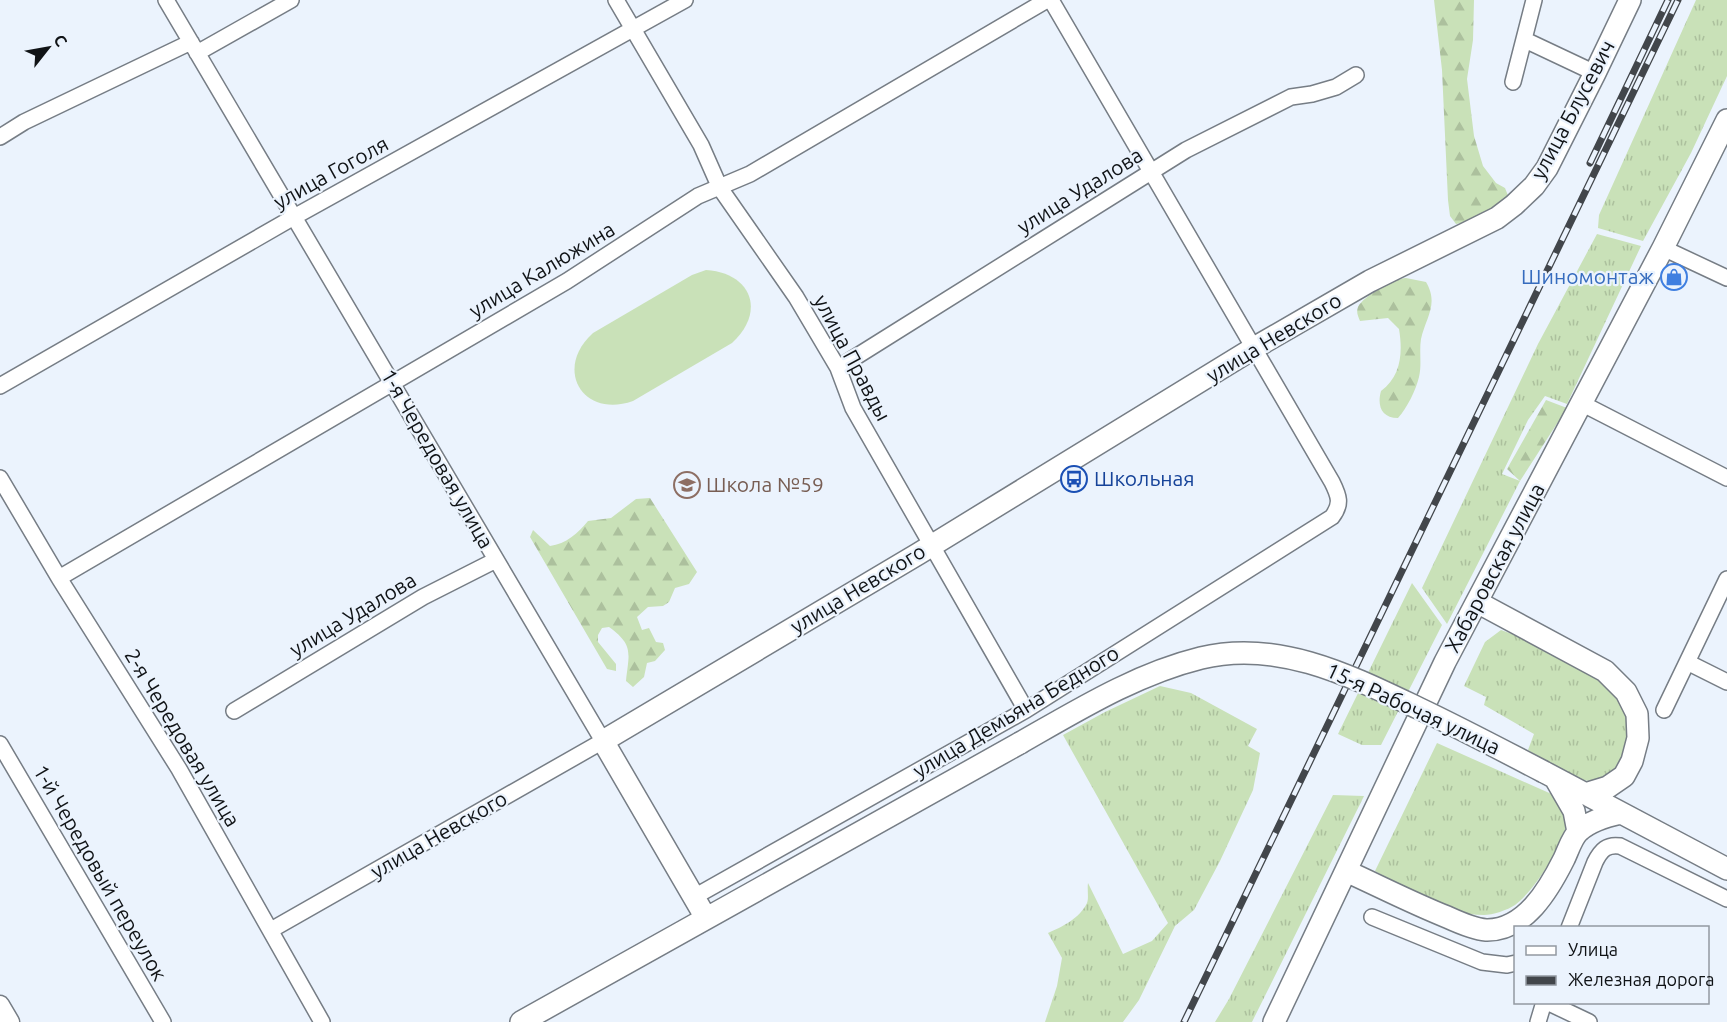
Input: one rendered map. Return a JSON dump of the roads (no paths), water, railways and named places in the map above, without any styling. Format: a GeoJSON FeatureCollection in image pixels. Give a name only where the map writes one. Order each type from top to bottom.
{"type":"FeatureCollection","features":[{"type":"Feature","properties":{"kind":"main road","name":"улица Блусевич"},"geometry":{"type":"LineString","coordinates":[[1443,245],[1497,218],[1534,186],[1546,168],[1630,0]]}},
{"type":"Feature","properties":{"kind":"main road","name":"Хабаровская улица"},"geometry":{"type":"LineString","coordinates":[[1274,1022],[1445,662],[1663,248],[1727,120]]}},
{"type":"Feature","properties":{"kind":"main road","name":"улица Невского"},"geometry":{"type":"LineString","coordinates":[[603,741],[931,546],[1254,348],[1370,280],[1443,245]]}},
{"type":"Feature","properties":{"kind":"main road"},"geometry":{"type":"LineString","coordinates":[[1346,871],[1434,912],[1486,930],[1507,925],[1534,907],[1551,884],[1578,832],[1601,818],[1630,818],[1622,786],[1638,738],[1637,714],[1626,692],[1605,671],[1477,602]]}},
{"type":"Feature","properties":{"kind":"main road","name":"15-я Рабочая улица"},"geometry":{"type":"LineString","coordinates":[[1020,742],[1113,691],[1161,669],[1203,657],[1232,653],[1262,654],[1302,660],[1358,679],[1550,775],[1727,869]]}},
{"type":"Feature","properties":{"kind":"main road","name":"1-я Чередовая улица"},"geometry":{"type":"LineString","coordinates":[[603,741],[706,918]]}},
{"type":"Feature","properties":{"kind":"main road","name":"улица Демьяна Бедного"},"geometry":{"type":"LineString","coordinates":[[521,1022],[1020,742]]}},
{"type":"Feature","properties":{"kind":"main road"},"geometry":{"type":"LineString","coordinates":[[1550,775],[1569,798],[1578,832]]}},
{"type":"Feature","properties":{"kind":"main road"},"geometry":{"type":"LineString","coordinates":[[1585,794],[1608,787],[1624,776]]}},
{"type":"Feature","properties":{"kind":"street","name":"1-я Чередовая улица"},"geometry":{"type":"LineString","coordinates":[[166,0],[603,741]]}},
{"type":"Feature","properties":{"kind":"street"},"geometry":{"type":"LineString","coordinates":[[0,137],[24,122],[194,47],[291,0]]}},
{"type":"Feature","properties":{"kind":"street","name":"улица Правды"},"geometry":{"type":"LineString","coordinates":[[616,0],[701,145],[720,188],[796,297],[838,368],[853,408],[1026,710]]}},
{"type":"Feature","properties":{"kind":"street","name":"улица Гоголя"},"geometry":{"type":"LineString","coordinates":[[0,386],[294,217],[685,0]]}},
{"type":"Feature","properties":{"kind":"street"},"geometry":{"type":"LineString","coordinates":[[1049,0],[1254,348]]}},
{"type":"Feature","properties":{"kind":"street","name":"улица Калюжина"},"geometry":{"type":"LineString","coordinates":[[59,578],[567,281],[690,201],[750,174],[1049,0]]}},
{"type":"Feature","properties":{"kind":"street"},"geometry":{"type":"LineString","coordinates":[[1513,82],[1534,0]]}},
{"type":"Feature","properties":{"kind":"street"},"geometry":{"type":"LineString","coordinates":[[1525,40],[1595,73]]}},
{"type":"Feature","properties":{"kind":"street","name":"улица Удалова"},"geometry":{"type":"LineString","coordinates":[[838,368],[1186,150],[1291,97],[1336,87],[1356,75]]}},
{"type":"Feature","properties":{"kind":"street"},"geometry":{"type":"LineString","coordinates":[[1663,248],[1727,278]]}},
{"type":"Feature","properties":{"kind":"street","name":"улица Демьяна Бедного"},"geometry":{"type":"LineString","coordinates":[[694,897],[1026,710],[1332,517],[1340,503],[1337,494],[1254,348]]}},
{"type":"Feature","properties":{"kind":"street"},"geometry":{"type":"LineString","coordinates":[[1581,404],[1727,478]]}},
{"type":"Feature","properties":{"kind":"street","name":"2-я Чередовая улица"},"geometry":{"type":"LineString","coordinates":[[0,478],[59,578],[179,769],[322,1022]]}},
{"type":"Feature","properties":{"kind":"street","name":"улица Удалова"},"geometry":{"type":"LineString","coordinates":[[234,711],[423,597],[496,560]]}},
{"type":"Feature","properties":{"kind":"street"},"geometry":{"type":"LineString","coordinates":[[1664,710],[1727,579]]}},
{"type":"Feature","properties":{"kind":"street"},"geometry":{"type":"LineString","coordinates":[[1688,662],[1727,682]]}},
{"type":"Feature","properties":{"kind":"street","name":"улица Невского"},"geometry":{"type":"LineString","coordinates":[[271,930],[603,741]]}},
{"type":"Feature","properties":{"kind":"street","name":"1-й Чередовый переулок"},"geometry":{"type":"LineString","coordinates":[[0,744],[163,1022]]}},
{"type":"Feature","properties":{"kind":"street"},"geometry":{"type":"LineString","coordinates":[[1569,926],[1594,862],[1600,852],[1612,845],[1620,846],[1727,899]]}},
{"type":"Feature","properties":{"kind":"street"},"geometry":{"type":"LineString","coordinates":[[1372,917],[1482,962],[1507,965],[1514,963]]}},
{"type":"Feature","properties":{"kind":"street"},"geometry":{"type":"LineString","coordinates":[[1538,1022],[1545,1004]]}},
{"type":"Feature","properties":{"kind":"street"},"geometry":{"type":"LineString","coordinates":[[1550,1004],[1589,1022]]}},
{"type":"Feature","properties":{"kind":"street"},"geometry":{"type":"LineString","coordinates":[[0,1005],[10,1022]]}},
{"type":"Feature","properties":{"kind":"railway"},"geometry":{"type":"LineString","coordinates":[[1590,163],[1668,0]]}},
{"type":"Feature","properties":{"kind":"railway"},"geometry":{"type":"LineString","coordinates":[[1184,1022],[1678,0]]}},
{"type":"Feature","properties":{"kind":"place","name":"Шиномонтаж"},"geometry":{"type":"Point","coordinates":[1674,277]}},
{"type":"Feature","properties":{"kind":"place","name":"Школьная"},"geometry":{"type":"Point","coordinates":[1074,479]}},
{"type":"Feature","properties":{"kind":"place","name":"Школа №59"},"geometry":{"type":"Point","coordinates":[687,485]}}]}
